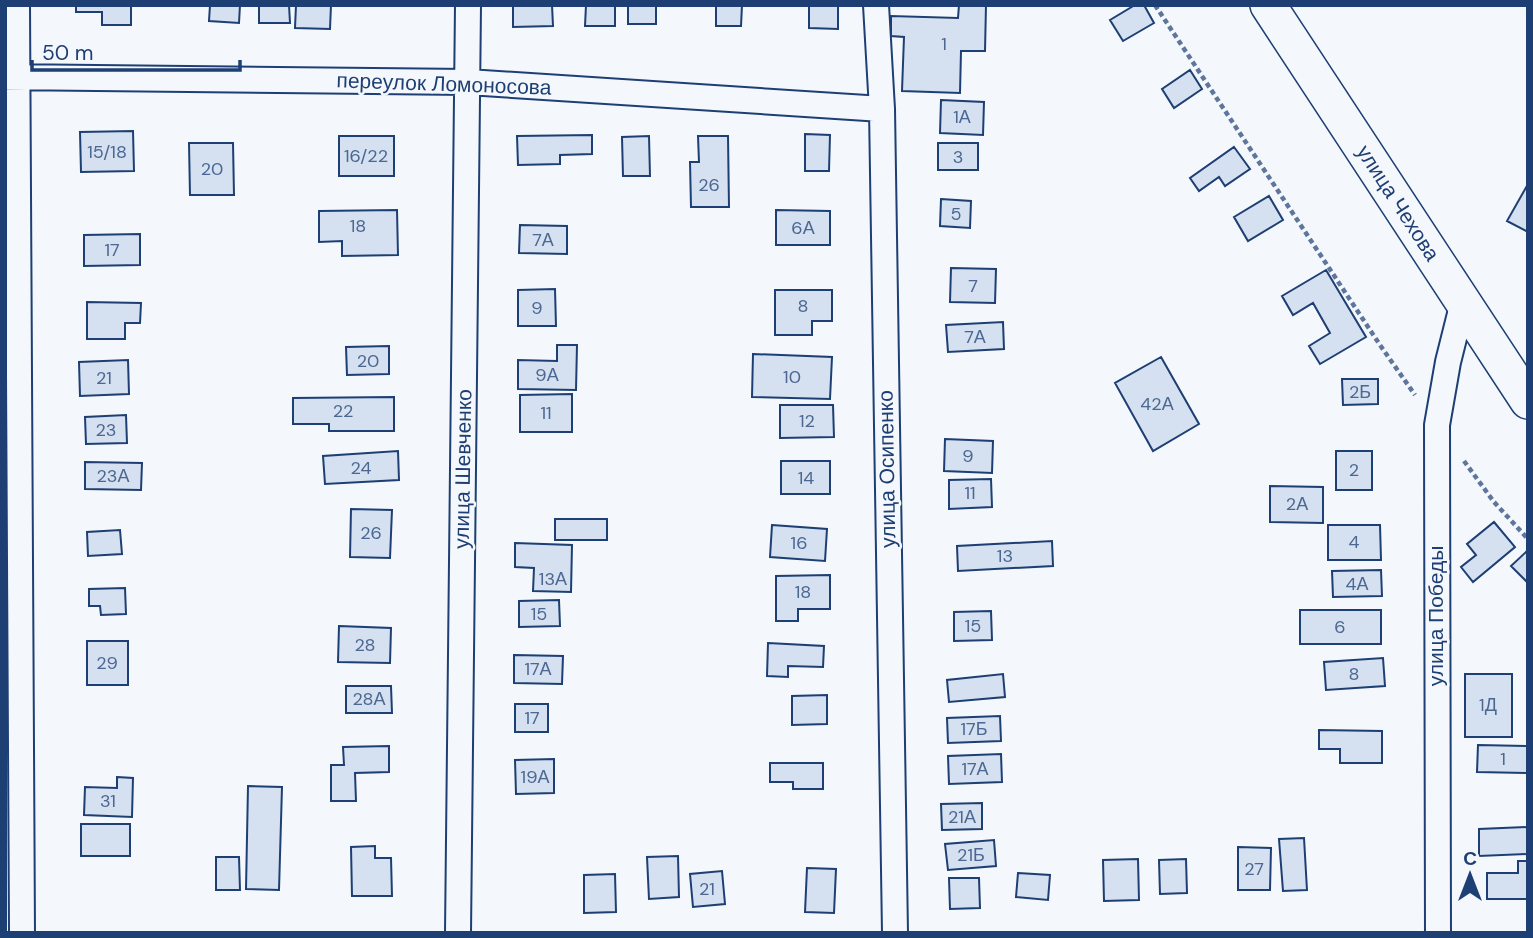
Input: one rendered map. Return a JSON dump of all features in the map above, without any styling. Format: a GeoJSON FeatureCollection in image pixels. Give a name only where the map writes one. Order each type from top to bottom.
{"type":"FeatureCollection","features":[{"type":"Feature","properties":{"kind":"main road","name":"улица Чехова"},"geometry":{"type":"LineString","coordinates":[[1268,5],[1528,401]]}},
{"type":"Feature","properties":{"kind":"street"},"geometry":{"type":"LineString","coordinates":[[17,5],[11,77],[22,933]]}},
{"type":"Feature","properties":{"kind":"street","name":"улица Шевченко"},"geometry":{"type":"LineString","coordinates":[[458,933],[468,5]]}},
{"type":"Feature","properties":{"kind":"street","name":"улица Осипенко"},"geometry":{"type":"LineString","coordinates":[[876,5],[882,109],[895,933]]}},
{"type":"Feature","properties":{"kind":"street","name":"переулок Ломоносова"},"geometry":{"type":"LineString","coordinates":[[11,77],[468,82],[882,109]]}},
{"type":"Feature","properties":{"kind":"street","name":"улица Победы"},"geometry":{"type":"LineString","coordinates":[[1438,933],[1437,425],[1448,362],[1463,302]]}},
{"type":"Feature","properties":{"kind":"path"},"geometry":{"type":"LineString","coordinates":[[1156,5],[1380,345],[1494,502],[1528,539]]}},
{"type":"Feature","properties":{"kind":"building"},"geometry":{"type":"Polygon","coordinates":[[[76,5],[131,5],[131,25],[102,25],[102,12],[76,12],[76,5]]]}},
{"type":"Feature","properties":{"kind":"building"},"geometry":{"type":"Polygon","coordinates":[[[210,5],[240,5],[239,23],[209,21],[210,5]]]}},
{"type":"Feature","properties":{"kind":"building"},"geometry":{"type":"Polygon","coordinates":[[[259,5],[289,5],[290,23],[259,23],[259,5]]]}},
{"type":"Feature","properties":{"kind":"building"},"geometry":{"type":"Polygon","coordinates":[[[296,5],[331,5],[330,29],[295,28],[296,5]]]}},
{"type":"Feature","properties":{"kind":"building"},"geometry":{"type":"Polygon","coordinates":[[[513,5],[552,5],[553,26],[513,27],[513,5]]]}},
{"type":"Feature","properties":{"kind":"building"},"geometry":{"type":"Polygon","coordinates":[[[586,5],[615,5],[615,26],[585,26],[586,5]]]}},
{"type":"Feature","properties":{"kind":"building"},"geometry":{"type":"Polygon","coordinates":[[[628,5],[656,5],[656,24],[628,24],[628,5]]]}},
{"type":"Feature","properties":{"kind":"building"},"geometry":{"type":"Polygon","coordinates":[[[716,5],[742,5],[741,26],[716,26],[716,5]]]}},
{"type":"Feature","properties":{"kind":"building"},"geometry":{"type":"Polygon","coordinates":[[[809,5],[838,5],[838,29],[809,28],[809,5]]]}},
{"type":"Feature","properties":{"kind":"building"},"geometry":{"type":"Polygon","coordinates":[[[959,5],[986,5],[985,51],[961,51],[960,93],[902,91],[904,37],[891,36],[891,16],[958,18],[959,5]]]}},
{"type":"Feature","properties":{"kind":"building"},"geometry":{"type":"Polygon","coordinates":[[[1135,5],[1144,5],[1154,23],[1123,41],[1110,20],[1135,5]]]}},
{"type":"Feature","properties":{"kind":"building"},"geometry":{"type":"Polygon","coordinates":[[[1190,70],[1202,89],[1174,108],[1162,89],[1190,70]]]}},
{"type":"Feature","properties":{"kind":"building"},"geometry":{"type":"Polygon","coordinates":[[[941,100],[984,102],[983,135],[940,133],[941,100]]]}},
{"type":"Feature","properties":{"kind":"building"},"geometry":{"type":"Polygon","coordinates":[[[133,131],[134,171],[81,172],[80,132],[133,131]]]}},
{"type":"Feature","properties":{"kind":"building"},"geometry":{"type":"Polygon","coordinates":[[[805,134],[830,135],[829,171],[805,171],[805,134]]]}},
{"type":"Feature","properties":{"kind":"building"},"geometry":{"type":"Polygon","coordinates":[[[592,135],[592,154],[560,155],[560,164],[518,165],[517,136],[592,135]]]}},
{"type":"Feature","properties":{"kind":"building"},"geometry":{"type":"Polygon","coordinates":[[[339,136],[394,136],[394,176],[339,176],[339,136]]]}},
{"type":"Feature","properties":{"kind":"building"},"geometry":{"type":"Polygon","coordinates":[[[649,136],[650,176],[623,176],[622,137],[649,136]]]}},
{"type":"Feature","properties":{"kind":"building"},"geometry":{"type":"Polygon","coordinates":[[[698,136],[728,136],[729,207],[691,207],[690,162],[699,162],[698,136]]]}},
{"type":"Feature","properties":{"kind":"building"},"geometry":{"type":"Polygon","coordinates":[[[189,143],[233,143],[234,195],[190,195],[189,143]]]}},
{"type":"Feature","properties":{"kind":"building"},"geometry":{"type":"Polygon","coordinates":[[[938,143],[978,143],[978,170],[938,170],[938,143]]]}},
{"type":"Feature","properties":{"kind":"building"},"geometry":{"type":"Polygon","coordinates":[[[1234,147],[1250,169],[1225,186],[1219,177],[1199,191],[1190,178],[1234,147]]]}},
{"type":"Feature","properties":{"kind":"building"},"geometry":{"type":"Polygon","coordinates":[[[1528,184],[1528,232],[1507,221],[1528,184]]]}},
{"type":"Feature","properties":{"kind":"building"},"geometry":{"type":"Polygon","coordinates":[[[1269,196],[1283,220],[1248,241],[1234,217],[1269,196]]]}},
{"type":"Feature","properties":{"kind":"building"},"geometry":{"type":"Polygon","coordinates":[[[941,199],[971,201],[970,228],[940,226],[941,199]]]}},
{"type":"Feature","properties":{"kind":"building"},"geometry":{"type":"Polygon","coordinates":[[[397,210],[398,255],[342,256],[342,241],[319,242],[319,211],[397,210]]]}},
{"type":"Feature","properties":{"kind":"building"},"geometry":{"type":"Polygon","coordinates":[[[776,210],[830,211],[830,245],[776,245],[776,210]]]}},
{"type":"Feature","properties":{"kind":"building"},"geometry":{"type":"Polygon","coordinates":[[[520,225],[567,226],[567,254],[519,253],[520,225]]]}},
{"type":"Feature","properties":{"kind":"building"},"geometry":{"type":"Polygon","coordinates":[[[140,234],[140,265],[84,266],[84,235],[140,234]]]}},
{"type":"Feature","properties":{"kind":"building"},"geometry":{"type":"Polygon","coordinates":[[[951,268],[996,269],[995,303],[950,302],[951,268]]]}},
{"type":"Feature","properties":{"kind":"building"},"geometry":{"type":"Polygon","coordinates":[[[1326,270],[1366,337],[1320,364],[1309,346],[1330,333],[1313,303],[1293,315],[1282,296],[1326,270]]]}},
{"type":"Feature","properties":{"kind":"building"},"geometry":{"type":"Polygon","coordinates":[[[555,289],[556,326],[518,326],[518,290],[555,289]]]}},
{"type":"Feature","properties":{"kind":"building"},"geometry":{"type":"Polygon","coordinates":[[[775,290],[832,290],[832,321],[812,321],[812,335],[775,335],[775,290]]]}},
{"type":"Feature","properties":{"kind":"building"},"geometry":{"type":"Polygon","coordinates":[[[87,302],[141,303],[140,323],[125,323],[125,339],[87,339],[87,302]]]}},
{"type":"Feature","properties":{"kind":"building"},"geometry":{"type":"Polygon","coordinates":[[[1003,322],[1004,349],[948,352],[946,325],[1003,322]]]}},
{"type":"Feature","properties":{"kind":"building"},"geometry":{"type":"Polygon","coordinates":[[[557,345],[577,345],[576,390],[518,389],[518,360],[557,361],[557,345]]]}},
{"type":"Feature","properties":{"kind":"building"},"geometry":{"type":"Polygon","coordinates":[[[389,346],[389,374],[347,375],[346,347],[389,346]]]}},
{"type":"Feature","properties":{"kind":"building"},"geometry":{"type":"Polygon","coordinates":[[[753,354],[832,357],[830,399],[752,397],[753,354]]]}},
{"type":"Feature","properties":{"kind":"building"},"geometry":{"type":"Polygon","coordinates":[[[1161,357],[1199,424],[1153,451],[1115,383],[1161,357]]]}},
{"type":"Feature","properties":{"kind":"building"},"geometry":{"type":"Polygon","coordinates":[[[128,360],[129,394],[80,396],[79,362],[128,360]]]}},
{"type":"Feature","properties":{"kind":"building"},"geometry":{"type":"Polygon","coordinates":[[[1342,379],[1378,379],[1378,404],[1343,405],[1342,379]]]}},
{"type":"Feature","properties":{"kind":"building"},"geometry":{"type":"Polygon","coordinates":[[[572,394],[572,432],[520,432],[520,395],[572,394]]]}},
{"type":"Feature","properties":{"kind":"building"},"geometry":{"type":"Polygon","coordinates":[[[394,397],[394,431],[329,431],[329,424],[293,424],[293,398],[394,397]]]}},
{"type":"Feature","properties":{"kind":"building"},"geometry":{"type":"Polygon","coordinates":[[[780,405],[833,405],[834,437],[780,438],[780,405]]]}},
{"type":"Feature","properties":{"kind":"building"},"geometry":{"type":"Polygon","coordinates":[[[126,415],[127,443],[86,444],[85,417],[126,415]]]}},
{"type":"Feature","properties":{"kind":"building"},"geometry":{"type":"Polygon","coordinates":[[[945,439],[993,441],[992,473],[944,471],[945,439]]]}},
{"type":"Feature","properties":{"kind":"building"},"geometry":{"type":"Polygon","coordinates":[[[398,451],[399,480],[325,484],[323,456],[398,451]]]}},
{"type":"Feature","properties":{"kind":"building"},"geometry":{"type":"Polygon","coordinates":[[[1336,451],[1372,451],[1372,490],[1336,490],[1336,451]]]}},
{"type":"Feature","properties":{"kind":"building"},"geometry":{"type":"Polygon","coordinates":[[[781,461],[830,461],[830,494],[781,494],[781,461]]]}},
{"type":"Feature","properties":{"kind":"building"},"geometry":{"type":"Polygon","coordinates":[[[85,462],[142,463],[141,490],[85,489],[85,462]]]}},
{"type":"Feature","properties":{"kind":"building"},"geometry":{"type":"Polygon","coordinates":[[[991,479],[992,507],[949,509],[949,480],[991,479]]]}},
{"type":"Feature","properties":{"kind":"building"},"geometry":{"type":"Polygon","coordinates":[[[1270,486],[1323,487],[1323,523],[1270,522],[1270,486]]]}},
{"type":"Feature","properties":{"kind":"building"},"geometry":{"type":"Polygon","coordinates":[[[351,509],[392,510],[390,558],[350,557],[351,509]]]}},
{"type":"Feature","properties":{"kind":"building"},"geometry":{"type":"Polygon","coordinates":[[[555,519],[607,519],[607,540],[555,540],[555,519]]]}},
{"type":"Feature","properties":{"kind":"building"},"geometry":{"type":"Polygon","coordinates":[[[1494,522],[1515,547],[1473,582],[1461,567],[1476,555],[1467,544],[1494,522]]]}},
{"type":"Feature","properties":{"kind":"building"},"geometry":{"type":"Polygon","coordinates":[[[772,525],[827,529],[825,561],[770,557],[772,525]]]}},
{"type":"Feature","properties":{"kind":"building"},"geometry":{"type":"Polygon","coordinates":[[[1328,525],[1380,525],[1381,560],[1328,560],[1328,525]]]}},
{"type":"Feature","properties":{"kind":"building"},"geometry":{"type":"Polygon","coordinates":[[[120,530],[122,554],[88,556],[87,532],[120,530]]]}},
{"type":"Feature","properties":{"kind":"building"},"geometry":{"type":"Polygon","coordinates":[[[1052,541],[1053,566],[958,571],[957,546],[1052,541]]]}},
{"type":"Feature","properties":{"kind":"building"},"geometry":{"type":"Polygon","coordinates":[[[515,543],[572,545],[571,592],[533,591],[534,568],[515,567],[515,543]]]}},
{"type":"Feature","properties":{"kind":"building"},"geometry":{"type":"Polygon","coordinates":[[[1526,552],[1528,554],[1528,583],[1511,566],[1526,552]]]}},
{"type":"Feature","properties":{"kind":"building"},"geometry":{"type":"Polygon","coordinates":[[[1381,570],[1382,596],[1333,597],[1332,571],[1381,570]]]}},
{"type":"Feature","properties":{"kind":"building"},"geometry":{"type":"Polygon","coordinates":[[[830,575],[830,609],[798,609],[798,621],[776,621],[776,576],[830,575]]]}},
{"type":"Feature","properties":{"kind":"building"},"geometry":{"type":"Polygon","coordinates":[[[125,588],[126,614],[101,615],[100,606],[89,606],[89,589],[125,588]]]}},
{"type":"Feature","properties":{"kind":"building"},"geometry":{"type":"Polygon","coordinates":[[[559,600],[560,626],[519,627],[519,601],[559,600]]]}},
{"type":"Feature","properties":{"kind":"building"},"geometry":{"type":"Polygon","coordinates":[[[1300,610],[1381,610],[1381,644],[1300,644],[1300,610]]]}},
{"type":"Feature","properties":{"kind":"building"},"geometry":{"type":"Polygon","coordinates":[[[991,611],[992,640],[954,641],[954,612],[991,611]]]}},
{"type":"Feature","properties":{"kind":"building"},"geometry":{"type":"Polygon","coordinates":[[[339,626],[391,628],[390,663],[338,662],[339,626]]]}},
{"type":"Feature","properties":{"kind":"building"},"geometry":{"type":"Polygon","coordinates":[[[87,641],[128,641],[128,685],[87,685],[87,641]]]}},
{"type":"Feature","properties":{"kind":"building"},"geometry":{"type":"Polygon","coordinates":[[[768,643],[824,646],[823,667],[788,666],[788,677],[767,676],[768,643]]]}},
{"type":"Feature","properties":{"kind":"building"},"geometry":{"type":"Polygon","coordinates":[[[514,655],[563,656],[562,684],[514,683],[514,655]]]}},
{"type":"Feature","properties":{"kind":"building"},"geometry":{"type":"Polygon","coordinates":[[[1383,658],[1385,686],[1326,690],[1324,662],[1383,658]]]}},
{"type":"Feature","properties":{"kind":"building"},"geometry":{"type":"Polygon","coordinates":[[[1003,674],[1005,697],[949,702],[947,680],[1003,674]]]}},
{"type":"Feature","properties":{"kind":"building"},"geometry":{"type":"Polygon","coordinates":[[[1465,674],[1512,674],[1512,737],[1465,737],[1465,674]]]}},
{"type":"Feature","properties":{"kind":"building"},"geometry":{"type":"Polygon","coordinates":[[[346,686],[391,686],[392,713],[346,713],[346,686]]]}},
{"type":"Feature","properties":{"kind":"building"},"geometry":{"type":"Polygon","coordinates":[[[827,695],[827,724],[792,725],[792,696],[827,695]]]}},
{"type":"Feature","properties":{"kind":"building"},"geometry":{"type":"Polygon","coordinates":[[[515,704],[548,704],[548,732],[515,732],[515,704]]]}},
{"type":"Feature","properties":{"kind":"building"},"geometry":{"type":"Polygon","coordinates":[[[1000,716],[1001,741],[948,743],[947,718],[1000,716]]]}},
{"type":"Feature","properties":{"kind":"building"},"geometry":{"type":"Polygon","coordinates":[[[1319,730],[1382,731],[1382,763],[1340,763],[1340,749],[1319,749],[1319,730]]]}},
{"type":"Feature","properties":{"kind":"building"},"geometry":{"type":"Polygon","coordinates":[[[1478,745],[1528,746],[1528,773],[1477,772],[1478,745]]]}},
{"type":"Feature","properties":{"kind":"building"},"geometry":{"type":"Polygon","coordinates":[[[389,746],[389,772],[355,773],[356,801],[331,801],[331,765],[344,765],[343,747],[389,746]]]}},
{"type":"Feature","properties":{"kind":"building"},"geometry":{"type":"Polygon","coordinates":[[[1001,754],[1002,782],[949,784],[948,756],[1001,754]]]}},
{"type":"Feature","properties":{"kind":"building"},"geometry":{"type":"Polygon","coordinates":[[[554,759],[554,793],[516,794],[515,760],[554,759]]]}},
{"type":"Feature","properties":{"kind":"building"},"geometry":{"type":"Polygon","coordinates":[[[770,763],[823,763],[823,789],[793,789],[793,782],[770,782],[770,763]]]}},
{"type":"Feature","properties":{"kind":"building"},"geometry":{"type":"Polygon","coordinates":[[[117,777],[133,778],[132,817],[84,815],[85,787],[117,788],[117,777]]]}},
{"type":"Feature","properties":{"kind":"building"},"geometry":{"type":"Polygon","coordinates":[[[248,786],[282,787],[279,890],[246,889],[248,786]]]}},
{"type":"Feature","properties":{"kind":"building"},"geometry":{"type":"Polygon","coordinates":[[[982,803],[982,829],[942,830],[941,804],[982,803]]]}},
{"type":"Feature","properties":{"kind":"building"},"geometry":{"type":"Polygon","coordinates":[[[81,824],[130,824],[130,856],[81,856],[81,824]]]}},
{"type":"Feature","properties":{"kind":"building"},"geometry":{"type":"Polygon","coordinates":[[[1528,827],[1528,854],[1479,856],[1479,829],[1528,827]]]}},
{"type":"Feature","properties":{"kind":"building"},"geometry":{"type":"Polygon","coordinates":[[[1304,838],[1307,890],[1283,891],[1279,839],[1304,838]]]}},
{"type":"Feature","properties":{"kind":"building"},"geometry":{"type":"Polygon","coordinates":[[[994,840],[996,866],[948,870],[945,844],[994,840]]]}},
{"type":"Feature","properties":{"kind":"building"},"geometry":{"type":"Polygon","coordinates":[[[375,846],[375,858],[391,858],[392,896],[352,896],[351,847],[375,846]]]}},
{"type":"Feature","properties":{"kind":"building"},"geometry":{"type":"Polygon","coordinates":[[[1238,847],[1271,848],[1270,890],[1238,890],[1238,847]]]}},
{"type":"Feature","properties":{"kind":"building"},"geometry":{"type":"Polygon","coordinates":[[[678,856],[679,897],[649,899],[647,857],[678,856]]]}},
{"type":"Feature","properties":{"kind":"building"},"geometry":{"type":"Polygon","coordinates":[[[216,857],[239,857],[240,890],[216,890],[216,857]]]}},
{"type":"Feature","properties":{"kind":"building"},"geometry":{"type":"Polygon","coordinates":[[[1138,859],[1139,900],[1104,901],[1103,860],[1138,859]]]}},
{"type":"Feature","properties":{"kind":"building"},"geometry":{"type":"Polygon","coordinates":[[[1186,859],[1187,893],[1160,894],[1159,860],[1186,859]]]}},
{"type":"Feature","properties":{"kind":"building"},"geometry":{"type":"Polygon","coordinates":[[[1518,861],[1528,861],[1528,899],[1487,899],[1487,873],[1518,873],[1518,861]]]}},
{"type":"Feature","properties":{"kind":"building"},"geometry":{"type":"Polygon","coordinates":[[[807,868],[836,869],[834,913],[805,912],[807,868]]]}},
{"type":"Feature","properties":{"kind":"building"},"geometry":{"type":"Polygon","coordinates":[[[722,871],[725,904],[693,907],[690,874],[722,871]]]}},
{"type":"Feature","properties":{"kind":"building"},"geometry":{"type":"Polygon","coordinates":[[[1018,873],[1050,875],[1048,900],[1016,897],[1018,873]]]}},
{"type":"Feature","properties":{"kind":"building"},"geometry":{"type":"Polygon","coordinates":[[[615,874],[616,912],[584,913],[584,875],[615,874]]]}},
{"type":"Feature","properties":{"kind":"building"},"geometry":{"type":"Polygon","coordinates":[[[949,878],[979,878],[980,908],[950,909],[949,878]]]}}]}
